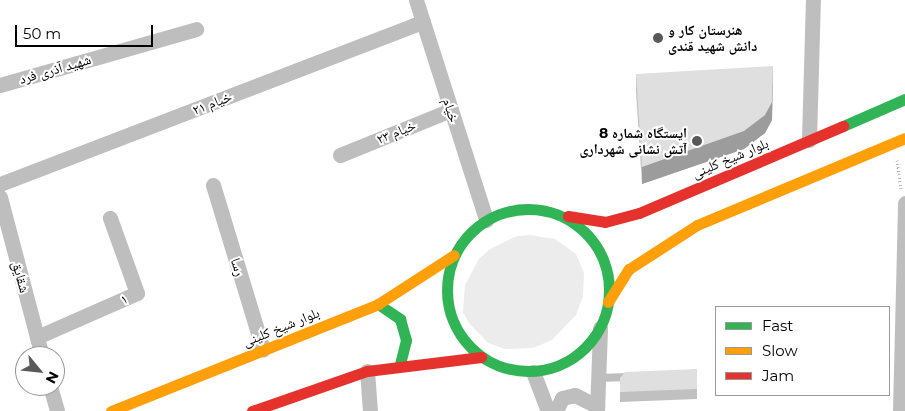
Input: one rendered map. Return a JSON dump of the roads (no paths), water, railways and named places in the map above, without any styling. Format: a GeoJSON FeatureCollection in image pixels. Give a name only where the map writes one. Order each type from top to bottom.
{"type":"FeatureCollection","features":[{"type":"Feature","properties":{"kind":"main road","name":"بلوار شیخ کلینی"},"geometry":{"type":"LineString","coordinates":[[561,215],[605,222],[639,213],[905,99]]}},
{"type":"Feature","properties":{"kind":"main road"},"geometry":{"type":"LineString","coordinates":[[809,140],[814,167]]}},
{"type":"Feature","properties":{"kind":"main road"},"geometry":{"type":"LineString","coordinates":[[608,302],[608,276],[600,251],[584,230],[561,215],[536,209],[510,210],[486,220],[468,235],[454,255],[447,278],[448,308],[460,336],[480,357],[506,369],[533,372],[560,365],[583,350],[600,328],[608,302],[629,269],[697,225],[814,167],[900,140]]}},
{"type":"Feature","properties":{"kind":"main road","name":"بلوار شیخ کلینی"},"geometry":{"type":"LineString","coordinates":[[111,411],[378,304],[454,255]]}},
{"type":"Feature","properties":{"kind":"main road"},"geometry":{"type":"LineString","coordinates":[[378,304],[400,319],[406,340],[400,364]]}},
{"type":"Feature","properties":{"kind":"main road"},"geometry":{"type":"LineString","coordinates":[[252,411],[367,371],[400,364],[480,357]]}},
{"type":"Feature","properties":{"kind":"street","name":"خیام"},"geometry":{"type":"LineString","coordinates":[[416,0],[486,220]]}},
{"type":"Feature","properties":{"kind":"street"},"geometry":{"type":"LineString","coordinates":[[809,140],[813,0]]}},
{"type":"Feature","properties":{"kind":"street","name":"خیام ۲۱"},"geometry":{"type":"LineString","coordinates":[[0,184],[423,22]]}},
{"type":"Feature","properties":{"kind":"street","name":"شهید آذری فرد"},"geometry":{"type":"LineString","coordinates":[[0,85],[196,29]]}},
{"type":"Feature","properties":{"kind":"street","name":"خیام ۲۳"},"geometry":{"type":"LineString","coordinates":[[340,155],[451,110]]}},
{"type":"Feature","properties":{"kind":"street","name":"رسا"},"geometry":{"type":"LineString","coordinates":[[213,185],[263,350]]}},
{"type":"Feature","properties":{"kind":"street","name":"شقایق"},"geometry":{"type":"LineString","coordinates":[[0,197],[39,346]]}},
{"type":"Feature","properties":{"kind":"street"},"geometry":{"type":"LineString","coordinates":[[900,411],[903,392],[898,352],[904,203]]}},
{"type":"Feature","properties":{"kind":"street","name":"۱"},"geometry":{"type":"LineString","coordinates":[[37,337],[138,293],[110,218]]}},
{"type":"Feature","properties":{"kind":"street"},"geometry":{"type":"LineString","coordinates":[[597,409],[600,328]]}},
{"type":"Feature","properties":{"kind":"street"},"geometry":{"type":"LineString","coordinates":[[367,371],[370,411]]}},
{"type":"Feature","properties":{"kind":"street"},"geometry":{"type":"LineString","coordinates":[[533,372],[548,411]]}},
{"type":"Feature","properties":{"kind":"street"},"geometry":{"type":"LineString","coordinates":[[556,411],[562,398],[575,395],[597,409]]}},
{"type":"Feature","properties":{"kind":"street"},"geometry":{"type":"LineString","coordinates":[[53,396],[57,411]]}},
{"type":"Feature","properties":{"kind":"lane"},"geometry":{"type":"LineString","coordinates":[[598,378],[637,376]]}},
{"type":"Feature","properties":{"kind":"place","name":"هنرستان کار و دانش شهید قندی"},"geometry":{"type":"Point","coordinates":[658,38]}},
{"type":"Feature","properties":{"kind":"place","name":"ایستگاه شماره 8 آتش نشانی شهرداری"},"geometry":{"type":"Point","coordinates":[697,141]}}]}
